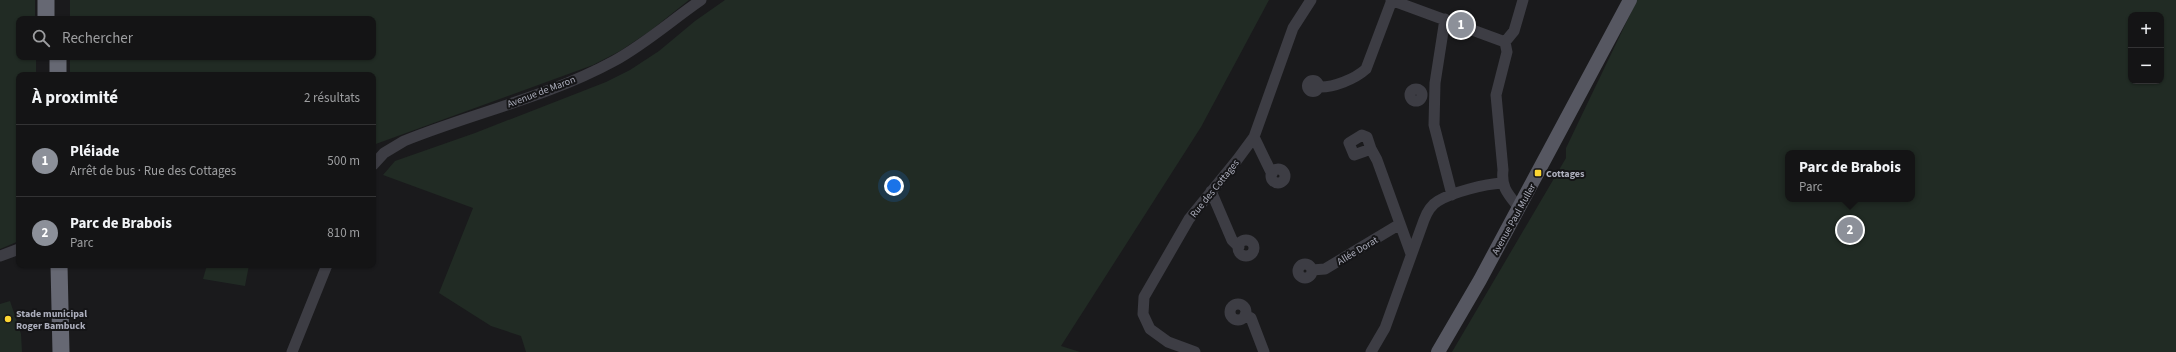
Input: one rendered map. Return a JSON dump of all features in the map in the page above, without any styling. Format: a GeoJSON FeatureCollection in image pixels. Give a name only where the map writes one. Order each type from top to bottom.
{"type":"FeatureCollection","features":[{"type":"Feature","properties":{"kind":"highway"},"geometry":{"type":"LineString","coordinates":[[39,0],[39,6],[48,16]]}},
{"type":"Feature","properties":{"kind":"highway"},"geometry":{"type":"LineString","coordinates":[[46,0],[50,16]]}},
{"type":"Feature","properties":{"kind":"highway"},"geometry":{"type":"LineString","coordinates":[[51,16],[57,0]]}},
{"type":"Feature","properties":{"kind":"highway"},"geometry":{"type":"LineString","coordinates":[[47,60],[47,72]]}},
{"type":"Feature","properties":{"kind":"highway"},"geometry":{"type":"LineString","coordinates":[[58,60],[58,72]]}},
{"type":"Feature","properties":{"kind":"highway"},"geometry":{"type":"LineString","coordinates":[[49,268],[50,352]]}},
{"type":"Feature","properties":{"kind":"highway"},"geometry":{"type":"LineString","coordinates":[[59,268],[61,352]]}},
{"type":"Feature","properties":{"kind":"main road","name":"Avenue Paul Muller"},"geometry":{"type":"LineString","coordinates":[[1438,352],[1480,280],[1630,0]]}},
{"type":"Feature","properties":{"kind":"street","name":"Avenue de Maron"},"geometry":{"type":"LineString","coordinates":[[376,161],[390,148],[408,140],[561,84],[610,64],[642,44],[701,0]]}},
{"type":"Feature","properties":{"kind":"street","name":"Rue des Cottages"},"geometry":{"type":"LineString","coordinates":[[1195,352],[1168,342],[1150,329],[1143,314],[1142,303],[1146,290],[1184,226],[1254,137],[1293,28],[1311,0]]}},
{"type":"Feature","properties":{"kind":"street"},"geometry":{"type":"LineString","coordinates":[[1318,87],[1327,88],[1360,74],[1366,69],[1392,0],[1505,42]]}},
{"type":"Feature","properties":{"kind":"street"},"geometry":{"type":"LineString","coordinates":[[1505,42],[1514,31],[1523,0]]}},
{"type":"Feature","properties":{"kind":"street"},"geometry":{"type":"LineString","coordinates":[[1445,19],[1434,90],[1435,133],[1452,195]]}},
{"type":"Feature","properties":{"kind":"street"},"geometry":{"type":"LineString","coordinates":[[1505,42],[1507,52],[1496,95],[1502,183],[1519,208]]}},
{"type":"Feature","properties":{"kind":"street"},"geometry":{"type":"LineString","coordinates":[[1422,93],[1434,90]]}},
{"type":"Feature","properties":{"kind":"street"},"geometry":{"type":"LineString","coordinates":[[1254,137],[1272,174]]}},
{"type":"Feature","properties":{"kind":"street"},"geometry":{"type":"LineString","coordinates":[[1371,149],[1377,160],[1411,254]]}},
{"type":"Feature","properties":{"kind":"street"},"geometry":{"type":"LineString","coordinates":[[1371,352],[1385,328],[1427,212],[1439,200],[1452,195],[1502,183]]}},
{"type":"Feature","properties":{"kind":"street"},"geometry":{"type":"LineString","coordinates":[[1211,191],[1232,240],[1239,247]]}},
{"type":"Feature","properties":{"kind":"street","name":"Allée Dorat"},"geometry":{"type":"LineString","coordinates":[[1312,270],[1325,269],[1398,219]]}},
{"type":"Feature","properties":{"kind":"street"},"geometry":{"type":"LineString","coordinates":[[0,256],[16,250]]}},
{"type":"Feature","properties":{"kind":"street"},"geometry":{"type":"LineString","coordinates":[[292,352],[326,268]]}},
{"type":"Feature","properties":{"kind":"street"},"geometry":{"type":"LineString","coordinates":[[1245,315],[1251,318],[1264,352]]}},
{"type":"Feature","properties":{"kind":"shaded area"},"geometry":{"type":"Polygon","coordinates":[[[0,0],[35,0],[35,16],[16,16],[16,60],[36,60],[36,72],[16,72],[16,242],[0,249],[0,0]]]}},
{"type":"Feature","properties":{"kind":"shaded area"},"geometry":{"type":"Polygon","coordinates":[[[70,0],[689,0],[650,31],[620,51],[593,65],[376,144],[376,72],[70,72],[70,60],[376,60],[376,16],[70,16],[70,0]]]}},
{"type":"Feature","properties":{"kind":"shaded area"},"geometry":{"type":"Polygon","coordinates":[[[725,0],[1269,0],[1201,127],[1061,346],[1080,352],[526,352],[521,336],[491,326],[439,293],[473,208],[383,175],[395,161],[475,133],[606,82],[630,70],[659,51],[695,21],[725,0]]]}},
{"type":"Feature","properties":{"kind":"shaded area"},"geometry":{"type":"Polygon","coordinates":[[[1637,0],[2176,0],[2176,352],[1452,352],[1566,158],[1566,148],[1637,0]]]}},
{"type":"Feature","properties":{"kind":"shaded area"},"geometry":{"type":"Polygon","coordinates":[[[206,268],[248,268],[245,286],[203,279],[206,268]]]}},
{"type":"Feature","properties":{"kind":"shaded area","name":"Stade municipal Roger Bambuck"},"geometry":{"type":"Polygon","coordinates":[[[10,301],[21,334],[22,352],[0,352],[0,304],[10,301]]]}},
{"type":"Feature","properties":{"kind":"place","name":"Pléiade"},"geometry":{"type":"Point","coordinates":[1461,25]}},
{"type":"Feature","properties":{"kind":"place","name":"Cottages"},"geometry":{"type":"Point","coordinates":[1538,173]}},
{"type":"Feature","properties":{"kind":"place","name":"Parc de Brabois"},"geometry":{"type":"Point","coordinates":[1850,230]}},
{"type":"Feature","properties":{"kind":"place","name":"Stade municipal Roger Bambuck"},"geometry":{"type":"Point","coordinates":[8,319]}}]}
